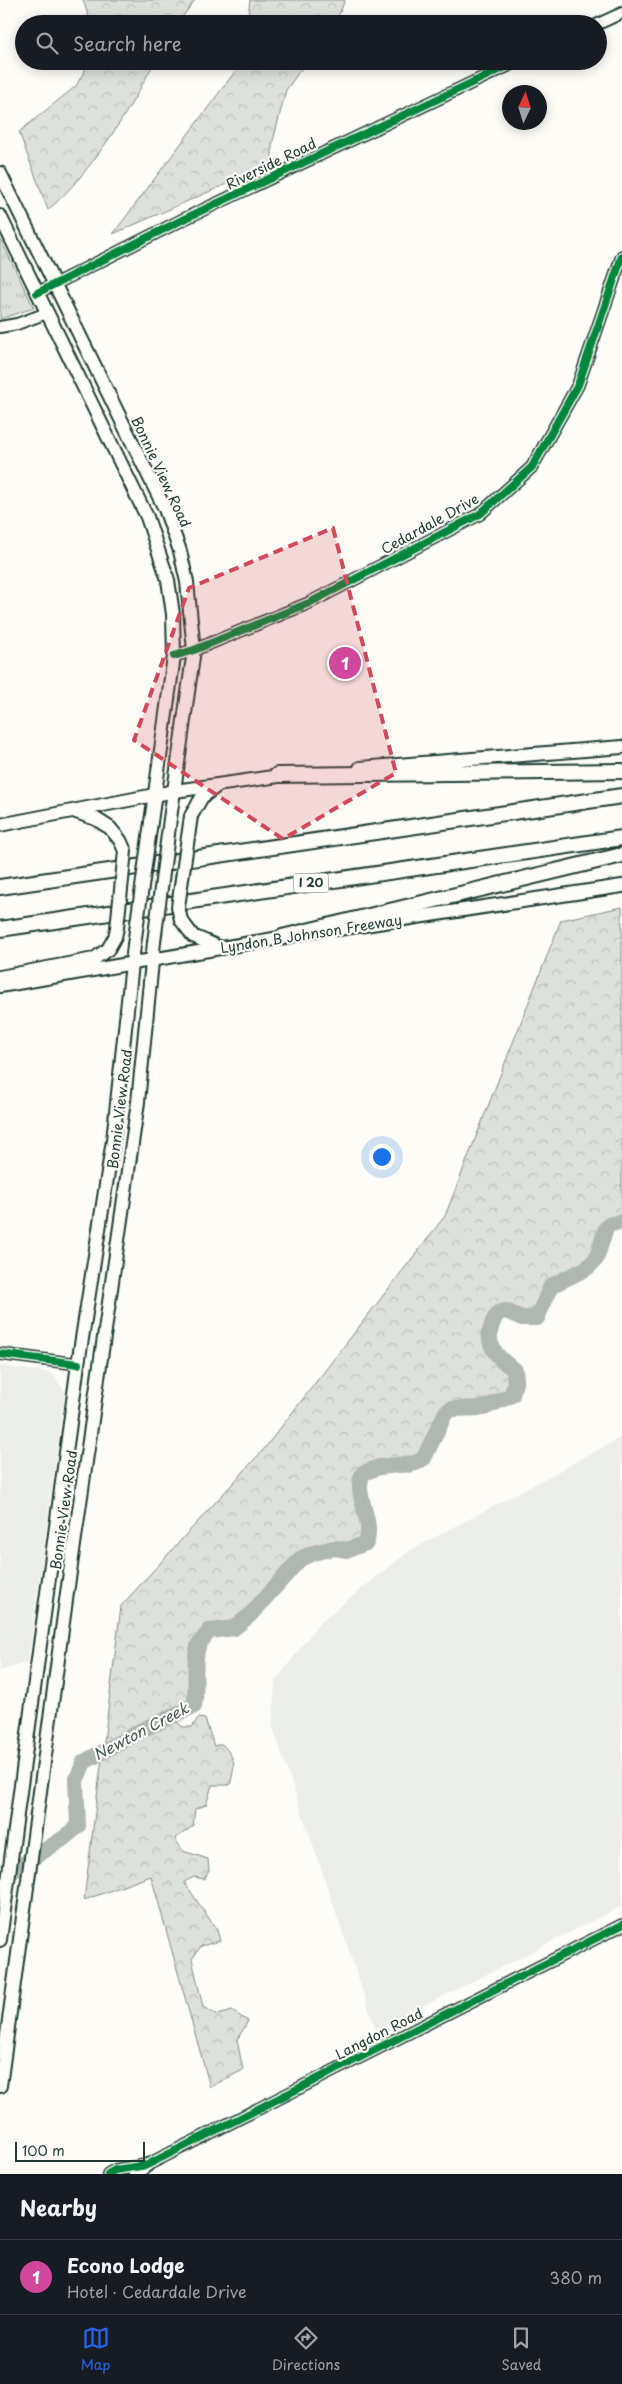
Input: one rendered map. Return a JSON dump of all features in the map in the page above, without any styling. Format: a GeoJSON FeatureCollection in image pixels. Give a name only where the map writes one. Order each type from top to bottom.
{"type":"FeatureCollection","features":[{"type":"Feature","properties":{"kind":"highway"},"geometry":{"type":"LineString","coordinates":[[277,775],[622,771]]}},
{"type":"Feature","properties":{"kind":"highway"},"geometry":{"type":"LineString","coordinates":[[0,886],[622,796]]}},
{"type":"Feature","properties":{"kind":"highway","name":"I 20"},"geometry":{"type":"LineString","coordinates":[[0,928],[622,838]]}},
{"type":"Feature","properties":{"kind":"highway"},"geometry":{"type":"LineString","coordinates":[[282,937],[622,855]]}},
{"type":"Feature","properties":{"kind":"main road","name":"Bonnie View Road"},"geometry":{"type":"LineString","coordinates":[[0,173],[53,285],[166,510],[180,551],[187,582],[194,650],[154,942],[138,1102],[22,1916],[0,2086]]}},
{"type":"Feature","properties":{"kind":"main road","name":"Bonnie View Road"},"geometry":{"type":"LineString","coordinates":[[0,216],[155,536],[168,580],[174,656],[131,964],[118,1100],[78,1364],[0,1940]]}},
{"type":"Feature","properties":{"kind":"main road"},"geometry":{"type":"LineString","coordinates":[[144,511],[166,510]]}},
{"type":"Feature","properties":{"kind":"main road"},"geometry":{"type":"LineString","coordinates":[[0,825],[175,791],[277,775],[622,747]]}},
{"type":"Feature","properties":{"kind":"main road"},"geometry":{"type":"LineString","coordinates":[[220,784],[202,797],[191,816],[178,907],[181,920],[193,936],[221,948]]}},
{"type":"Feature","properties":{"kind":"main road"},"geometry":{"type":"LineString","coordinates":[[0,977],[94,959],[108,949],[115,937],[125,851],[120,840],[110,828],[96,819],[73,812]]}},
{"type":"Feature","properties":{"kind":"main road","name":"Lyndon B Johnson Freeway"},"geometry":{"type":"LineString","coordinates":[[0,986],[282,937],[622,886]]}},
{"type":"Feature","properties":{"kind":"main road"},"geometry":{"type":"LineString","coordinates":[[118,1100],[138,1102]]}},
{"type":"Feature","properties":{"kind":"main road"},"geometry":{"type":"LineString","coordinates":[[78,1364],[100,1366]]}},
{"type":"Feature","properties":{"kind":"main road","name":"Langdon Road"},"geometry":{"type":"LineString","coordinates":[[135,2174],[147,2165]]}},
{"type":"Feature","properties":{"kind":"street"},"geometry":{"type":"LineString","coordinates":[[607,20],[622,13]]}},
{"type":"Feature","properties":{"kind":"street","name":"Riverside Road"},"geometry":{"type":"LineString","coordinates":[[37,293],[184,219],[499,70]]}},
{"type":"Feature","properties":{"kind":"street","name":"Cedardale Drive"},"geometry":{"type":"LineString","coordinates":[[174,656],[194,650],[309,603],[480,514],[532,467],[578,385],[622,256]]}},
{"type":"Feature","properties":{"kind":"street"},"geometry":{"type":"LineString","coordinates":[[0,327],[17,324],[47,313]]}},
{"type":"Feature","properties":{"kind":"street"},"geometry":{"type":"LineString","coordinates":[[0,1354],[78,1364]]}},
{"type":"Feature","properties":{"kind":"street","name":"Langdon Road"},"geometry":{"type":"LineString","coordinates":[[108,2174],[115,2170],[147,2165],[622,1925]]}},
{"type":"Feature","properties":{"kind":"highlighted area"},"geometry":{"type":"Polygon","coordinates":[[[333,528],[396,773],[283,839],[134,740],[189,588],[333,528]]]}},
{"type":"Feature","properties":{"kind":"shaded area"},"geometry":{"type":"Polygon","coordinates":[[[0,1366],[52,1373],[65,1391],[28,1662],[0,1671],[0,1366]]]}},
{"type":"Feature","properties":{"kind":"shaded area"},"geometry":{"type":"Polygon","coordinates":[[[622,1437],[622,1906],[376,2030],[272,1725],[275,1682],[319,1623],[408,1552],[622,1437]]]}},
{"type":"Feature","properties":{"kind":"green space"},"geometry":{"type":"Polygon","coordinates":[[[83,0],[195,0],[184,15],[88,15],[83,0]]]}},
{"type":"Feature","properties":{"kind":"green space"},"geometry":{"type":"Polygon","coordinates":[[[250,0],[345,0],[339,15],[248,15],[250,0]]]}},
{"type":"Feature","properties":{"kind":"green space"},"geometry":{"type":"Polygon","coordinates":[[[85,70],[150,70],[121,120],[94,160],[64,195],[48,210],[19,132],[76,86],[85,70]]]}},
{"type":"Feature","properties":{"kind":"green space"},"geometry":{"type":"Polygon","coordinates":[[[236,70],[300,70],[286,90],[272,145],[272,164],[113,234],[236,70]]]}},
{"type":"Feature","properties":{"kind":"green space"},"geometry":{"type":"Polygon","coordinates":[[[0,238],[34,308],[0,319],[0,238]]]}},
{"type":"Feature","properties":{"kind":"green space"},"geometry":{"type":"Polygon","coordinates":[[[622,907],[622,1225],[605,1227],[590,1264],[547,1285],[534,1319],[520,1323],[498,1315],[487,1320],[481,1335],[496,1365],[507,1372],[508,1397],[476,1412],[442,1414],[413,1463],[412,1472],[379,1471],[354,1484],[366,1535],[358,1549],[311,1557],[299,1564],[253,1617],[236,1630],[223,1632],[212,1638],[195,1654],[194,1701],[188,1709],[173,1719],[183,1727],[192,1727],[198,1718],[205,1719],[214,1746],[222,1744],[230,1754],[234,1767],[230,1785],[212,1785],[206,1805],[195,1809],[193,1826],[175,1839],[183,1851],[208,1859],[209,1871],[204,1879],[194,1877],[184,1882],[217,1930],[220,1941],[201,1946],[192,1959],[203,2007],[217,2015],[232,2011],[248,2021],[237,2040],[243,2070],[210,2087],[151,1876],[84,1900],[121,1606],[264,1449],[445,1216],[561,920],[622,907]]]}},
{"type":"Feature","properties":{"kind":"waterway","name":"Newton Creek"},"geometry":{"type":"LineString","coordinates":[[0,1879],[64,1838],[78,1826],[76,1781],[84,1762],[142,1730],[194,1706],[197,1650],[199,1644],[209,1631],[234,1628],[250,1615],[300,1559],[313,1553],[334,1548],[347,1550],[366,1543],[368,1525],[360,1490],[360,1481],[363,1473],[379,1467],[416,1463],[424,1458],[446,1412],[451,1409],[484,1408],[512,1395],[516,1379],[515,1370],[495,1352],[490,1338],[490,1330],[498,1313],[506,1311],[522,1318],[537,1318],[551,1286],[587,1268],[596,1259],[606,1228],[611,1224],[622,1222]]}},
{"type":"Feature","properties":{"kind":"cycle path"},"geometry":{"type":"LineString","coordinates":[[37,293],[184,219],[499,70]]}},
{"type":"Feature","properties":{"kind":"cycle path"},"geometry":{"type":"LineString","coordinates":[[174,656],[194,650],[309,603],[480,514],[532,467],[578,385],[622,256]]}},
{"type":"Feature","properties":{"kind":"cycle path"},"geometry":{"type":"LineString","coordinates":[[0,1354],[78,1364]]}},
{"type":"Feature","properties":{"kind":"cycle path"},"geometry":{"type":"LineString","coordinates":[[108,2174],[115,2170],[147,2165],[622,1925]]}},
{"type":"Feature","properties":{"kind":"place","name":"Econo Lodge"},"geometry":{"type":"Point","coordinates":[345,663]}}]}
